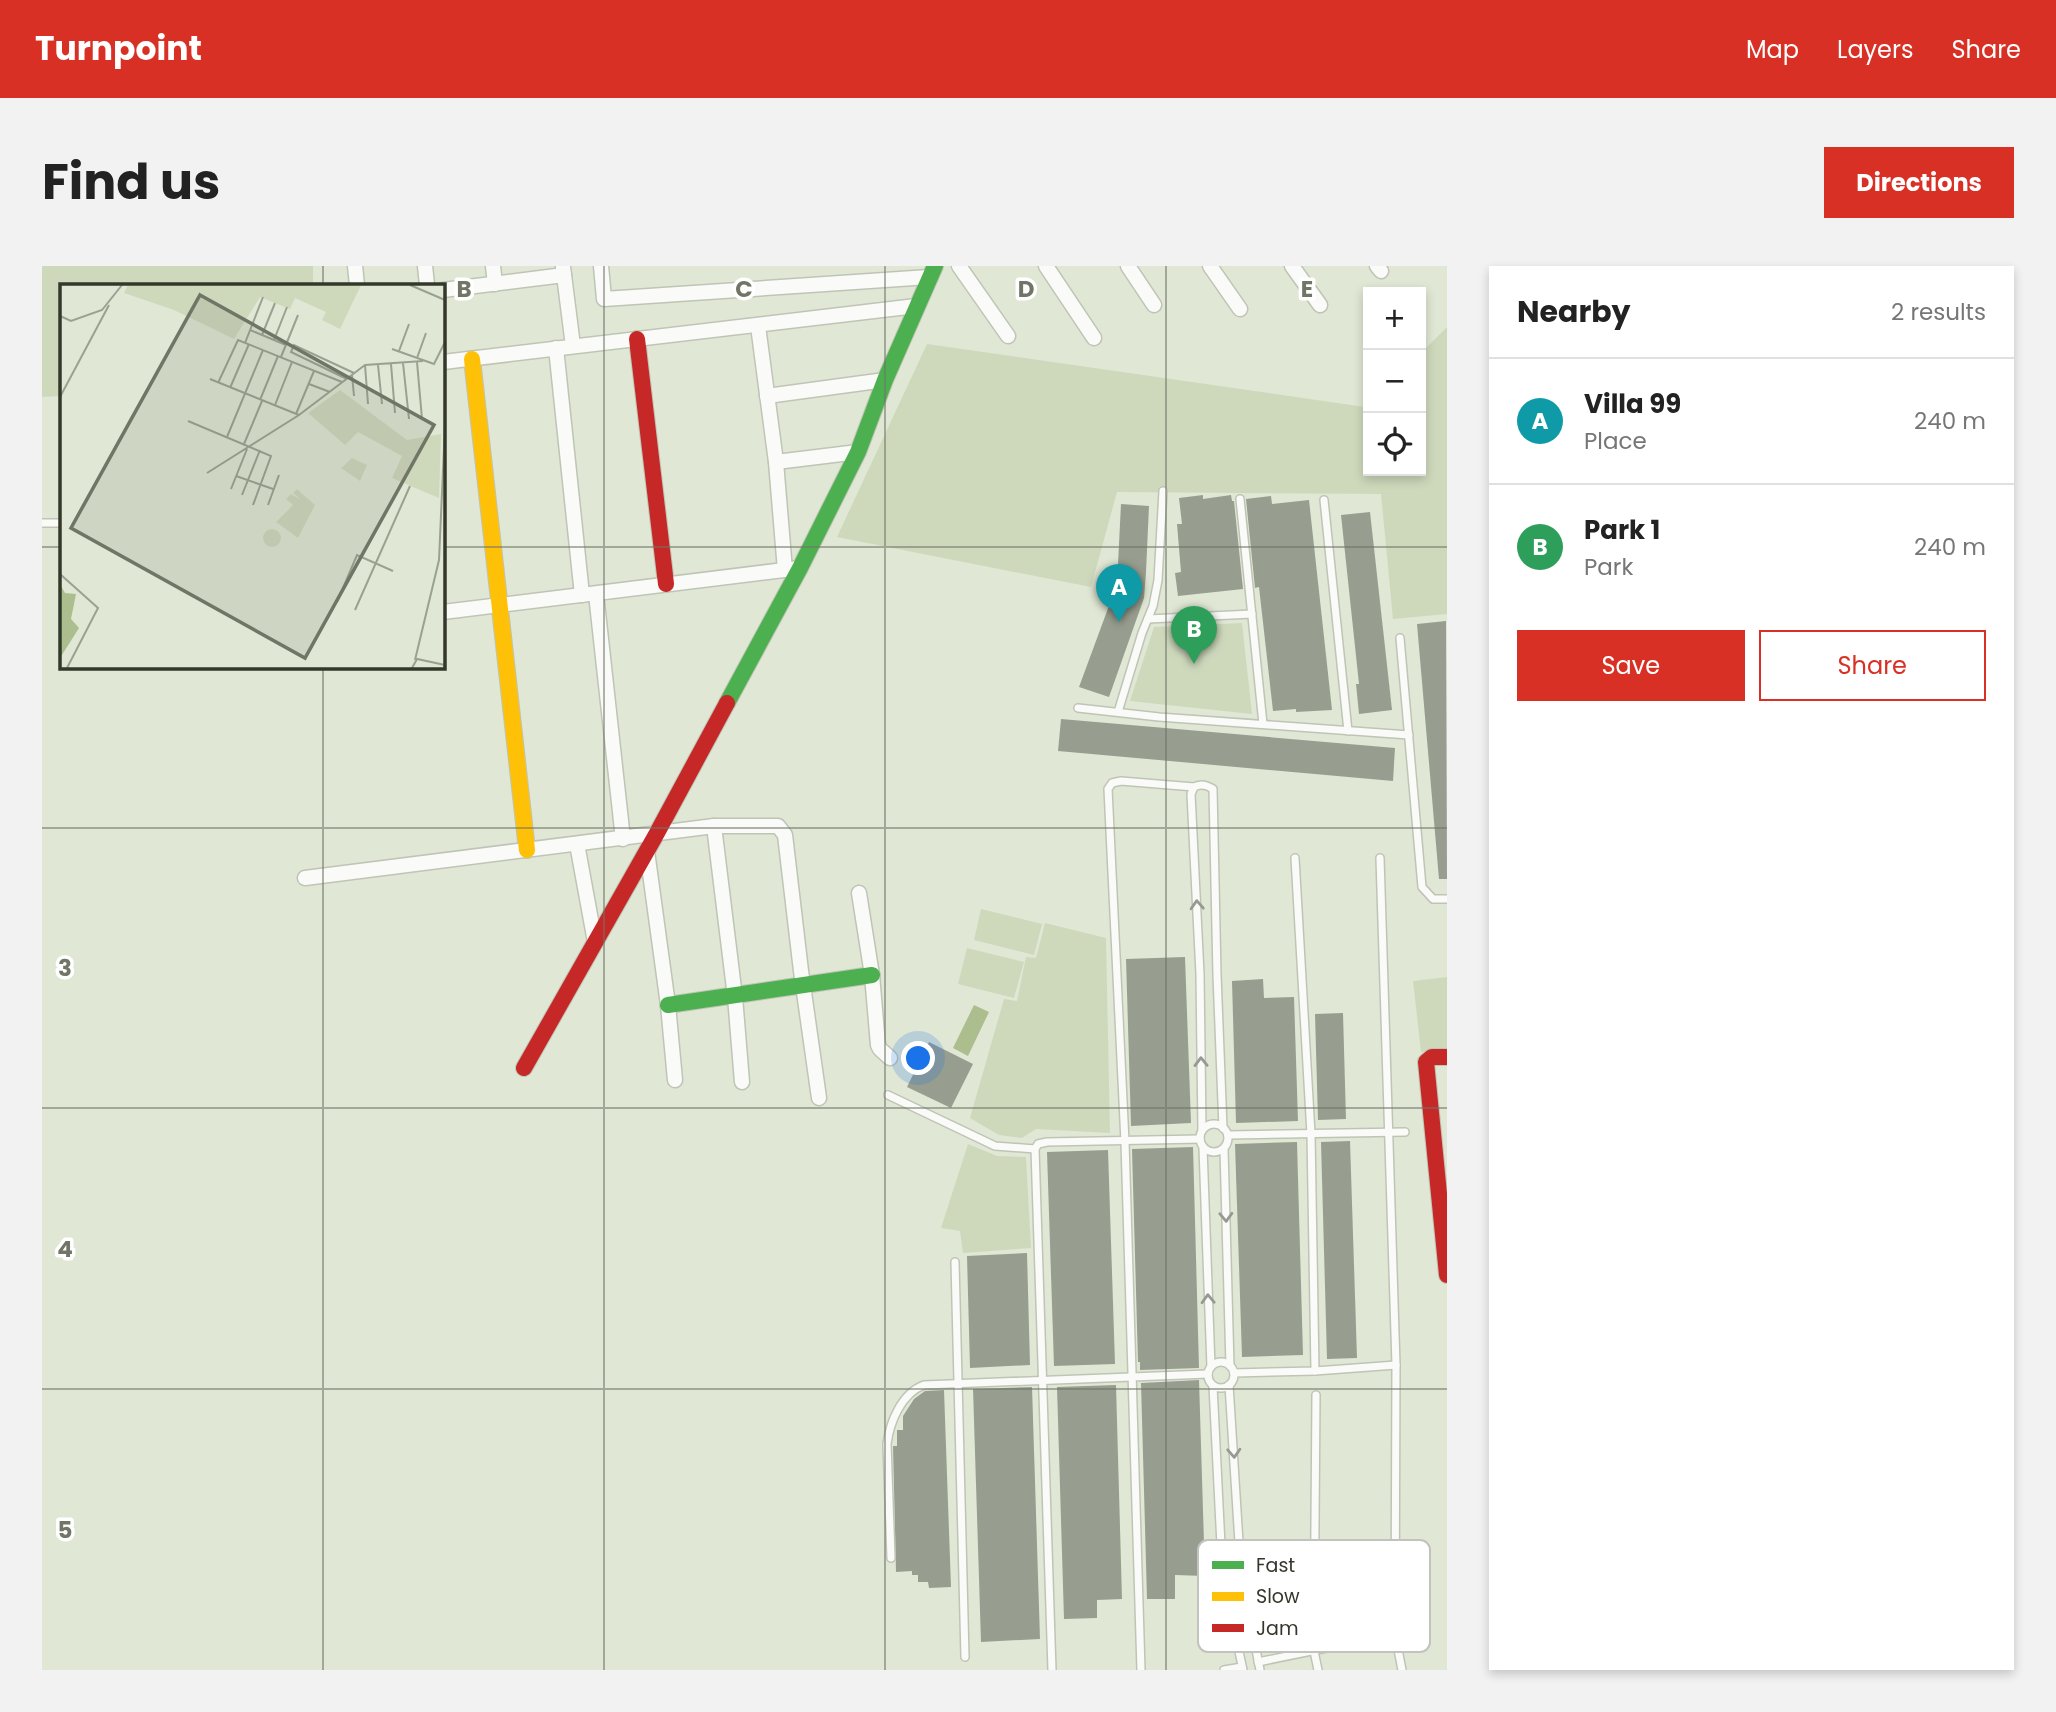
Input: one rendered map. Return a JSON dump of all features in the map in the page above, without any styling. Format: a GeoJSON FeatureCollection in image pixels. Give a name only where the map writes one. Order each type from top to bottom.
{"type":"FeatureCollection","features":[{"type":"Feature","properties":{"kind":"street"},"geometry":{"type":"LineString","coordinates":[[355,266],[357,284]]}},
{"type":"Feature","properties":{"kind":"street"},"geometry":{"type":"LineString","coordinates":[[425,266],[427,284]]}},
{"type":"Feature","properties":{"kind":"street"},"geometry":{"type":"LineString","coordinates":[[493,266],[495,284]]}},
{"type":"Feature","properties":{"kind":"street"},"geometry":{"type":"LineString","coordinates":[[524,1069],[657,833],[793,569],[858,453],[885,380],[932,272],[604,299],[601,266]]}},
{"type":"Feature","properties":{"kind":"street"},"geometry":{"type":"LineString","coordinates":[[959,266],[1008,336]]}},
{"type":"Feature","properties":{"kind":"street"},"geometry":{"type":"LineString","coordinates":[[1046,266],[1094,338]]}},
{"type":"Feature","properties":{"kind":"street"},"geometry":{"type":"LineString","coordinates":[[1128,266],[1154,305]]}},
{"type":"Feature","properties":{"kind":"street"},"geometry":{"type":"LineString","coordinates":[[1210,266],[1240,309]]}},
{"type":"Feature","properties":{"kind":"street"},"geometry":{"type":"LineString","coordinates":[[1292,266],[1320,305]]}},
{"type":"Feature","properties":{"kind":"street"},"geometry":{"type":"LineString","coordinates":[[444,290],[495,284],[564,270],[573,345]]}},
{"type":"Feature","properties":{"kind":"street"},"geometry":{"type":"LineString","coordinates":[[444,362],[916,306]]}},
{"type":"Feature","properties":{"kind":"street"},"geometry":{"type":"LineString","coordinates":[[758,326],[793,569]]}},
{"type":"Feature","properties":{"kind":"street"},"geometry":{"type":"LineString","coordinates":[[637,340],[666,584]]}},
{"type":"Feature","properties":{"kind":"street"},"geometry":{"type":"LineString","coordinates":[[556,348],[623,839]]}},
{"type":"Feature","properties":{"kind":"street"},"geometry":{"type":"LineString","coordinates":[[472,359],[527,850]]}},
{"type":"Feature","properties":{"kind":"street"},"geometry":{"type":"LineString","coordinates":[[767,396],[885,380]]}},
{"type":"Feature","properties":{"kind":"street"},"geometry":{"type":"LineString","coordinates":[[776,462],[858,453]]}},
{"type":"Feature","properties":{"kind":"street"},"geometry":{"type":"LineString","coordinates":[[444,612],[793,569]]}},
{"type":"Feature","properties":{"kind":"street"},"geometry":{"type":"LineString","coordinates":[[306,878],[657,833],[714,827],[778,826],[783,831],[819,1098]]}},
{"type":"Feature","properties":{"kind":"street"},"geometry":{"type":"LineString","coordinates":[[714,827],[735,997],[742,1082]]}},
{"type":"Feature","properties":{"kind":"street"},"geometry":{"type":"LineString","coordinates":[[578,844],[595,942]]}},
{"type":"Feature","properties":{"kind":"street"},"geometry":{"type":"LineString","coordinates":[[647,851],[668,1005],[675,1080]]}},
{"type":"Feature","properties":{"kind":"street"},"geometry":{"type":"LineString","coordinates":[[859,892],[872,975],[878,1045],[890,1058]]}},
{"type":"Feature","properties":{"kind":"street"},"geometry":{"type":"LineString","coordinates":[[668,1005],[872,975]]}},
{"type":"Feature","properties":{"kind":"street"},"geometry":{"type":"LineString","coordinates":[[1447,1057],[1432,1057],[1426,1062],[1447,1275]]}},
{"type":"Feature","properties":{"kind":"lane"},"geometry":{"type":"LineString","coordinates":[[1118,712],[1153,606],[1160,569],[1163,491]]}},
{"type":"Feature","properties":{"kind":"lane"},"geometry":{"type":"LineString","coordinates":[[1240,499],[1263,724]]}},
{"type":"Feature","properties":{"kind":"lane"},"geometry":{"type":"LineString","coordinates":[[1324,500],[1348,731]]}},
{"type":"Feature","properties":{"kind":"lane"},"geometry":{"type":"LineString","coordinates":[[42,523],[60,523]]}},
{"type":"Feature","properties":{"kind":"lane"},"geometry":{"type":"LineString","coordinates":[[1148,619],[1252,614]]}},
{"type":"Feature","properties":{"kind":"lane"},"geometry":{"type":"LineString","coordinates":[[1400,638],[1422,887],[1433,899],[1447,899]]}},
{"type":"Feature","properties":{"kind":"lane"},"geometry":{"type":"LineString","coordinates":[[1077,708],[1409,734]]}},
{"type":"Feature","properties":{"kind":"lane"},"geometry":{"type":"LineString","coordinates":[[1141,1670],[1125,1142],[1108,789],[1112,783],[1121,781],[1194,787],[1199,785],[1213,789],[1223,1128]]}},
{"type":"Feature","properties":{"kind":"lane"},"geometry":{"type":"LineString","coordinates":[[1194,787],[1191,794],[1200,974],[1200,1139],[1203,1147],[1209,1371],[1213,1386],[1221,1540]]}},
{"type":"Feature","properties":{"kind":"lane"},"geometry":{"type":"LineString","coordinates":[[1295,858],[1311,1134],[1315,1371]]}},
{"type":"Feature","properties":{"kind":"lane"},"geometry":{"type":"LineString","coordinates":[[1380,858],[1396,1365],[1395,1540]]}},
{"type":"Feature","properties":{"kind":"lane"},"geometry":{"type":"LineString","coordinates":[[1200,974],[1217,975]]}},
{"type":"Feature","properties":{"kind":"lane"},"geometry":{"type":"LineString","coordinates":[[888,1095],[995,1146],[1035,1149]]}},
{"type":"Feature","properties":{"kind":"lane"},"geometry":{"type":"LineString","coordinates":[[1202,1130],[1214,1124],[1223,1128],[1228,1135],[1224,1149],[1232,1369],[1230,1385],[1240,1540]]}},
{"type":"Feature","properties":{"kind":"lane"},"geometry":{"type":"LineString","coordinates":[[1228,1135],[1405,1132]]}},
{"type":"Feature","properties":{"kind":"lane"},"geometry":{"type":"LineString","coordinates":[[1052,1670],[1035,1149],[1038,1144],[1047,1142],[1200,1139]]}},
{"type":"Feature","properties":{"kind":"lane"},"geometry":{"type":"LineString","coordinates":[[1203,1147],[1215,1153],[1224,1149]]}},
{"type":"Feature","properties":{"kind":"lane"},"geometry":{"type":"LineString","coordinates":[[955,1262],[965,1657]]}},
{"type":"Feature","properties":{"kind":"lane"},"geometry":{"type":"LineString","coordinates":[[891,1558],[887,1444],[890,1428],[905,1398],[911,1391],[924,1385],[1131,1378],[1209,1371],[1222,1362],[1232,1369],[1315,1371],[1396,1365]]}},
{"type":"Feature","properties":{"kind":"lane"},"geometry":{"type":"LineString","coordinates":[[1213,1386],[1221,1388],[1230,1385]]}},
{"type":"Feature","properties":{"kind":"lane"},"geometry":{"type":"LineString","coordinates":[[1314,1540],[1315,1395]]}},
{"type":"Feature","properties":{"kind":"lane"},"geometry":{"type":"LineString","coordinates":[[1259,1666],[1310,1652]]}},
{"type":"Feature","properties":{"kind":"lane"},"geometry":{"type":"LineString","coordinates":[[1314,1652],[1318,1670]]}},
{"type":"Feature","properties":{"kind":"lane"},"geometry":{"type":"LineString","coordinates":[[1398,1652],[1402,1670]]}},
{"type":"Feature","properties":{"kind":"lane"},"geometry":{"type":"LineString","coordinates":[[1224,1670],[1242,1669]]}},
{"type":"Feature","properties":{"kind":"shaded area"},"geometry":{"type":"Polygon","coordinates":[[[42,266],[313,266],[313,284],[60,284],[60,396],[42,397],[42,266]]]}},
{"type":"Feature","properties":{"kind":"shaded area"},"geometry":{"type":"Polygon","coordinates":[[[1447,327],[1447,614],[1393,619],[1381,494],[1117,492],[1091,587],[837,537],[927,344],[1363,407],[1363,476],[1426,476],[1426,348],[1447,327]]]}},
{"type":"Feature","properties":{"kind":"shaded area"},"geometry":{"type":"Polygon","coordinates":[[[1242,623],[1252,714],[1130,701],[1154,627],[1242,623]]]}},
{"type":"Feature","properties":{"kind":"shaded area"},"geometry":{"type":"Polygon","coordinates":[[[981,909],[1042,924],[1034,955],[974,940],[981,909]]]}},
{"type":"Feature","properties":{"kind":"shaded area"},"geometry":{"type":"Polygon","coordinates":[[[1045,923],[1106,938],[1110,1133],[1036,1129],[1022,1138],[999,1135],[970,1118],[1004,999],[1017,1001],[1026,957],[1036,958],[1045,923]]]}},
{"type":"Feature","properties":{"kind":"shaded area"},"geometry":{"type":"Polygon","coordinates":[[[967,948],[1024,962],[1014,998],[958,984],[967,948]]]}},
{"type":"Feature","properties":{"kind":"shaded area"},"geometry":{"type":"Polygon","coordinates":[[[1447,977],[1447,1049],[1421,1052],[1413,981],[1447,977]]]}},
{"type":"Feature","properties":{"kind":"shaded area"},"geometry":{"type":"Polygon","coordinates":[[[974,1005],[989,1012],[968,1056],[953,1048],[974,1005]]]}},
{"type":"Feature","properties":{"kind":"shaded area"},"geometry":{"type":"Polygon","coordinates":[[[968,1144],[997,1156],[1026,1157],[1031,1248],[963,1253],[960,1231],[941,1228],[968,1144]]]}},
{"type":"Feature","properties":{"kind":"building"},"geometry":{"type":"Polygon","coordinates":[[[1203,495],[1203,499],[1231,495],[1234,501],[1243,589],[1178,596],[1175,573],[1181,572],[1177,524],[1182,524],[1179,498],[1203,495]]]}},
{"type":"Feature","properties":{"kind":"building"},"geometry":{"type":"Polygon","coordinates":[[[1271,496],[1272,504],[1309,500],[1332,710],[1273,711],[1259,587],[1255,588],[1246,499],[1271,496]]]}},
{"type":"Feature","properties":{"kind":"building"},"geometry":{"type":"Polygon","coordinates":[[[1121,504],[1149,506],[1146,572],[1144,598],[1109,697],[1079,687],[1117,584],[1121,504]]]}},
{"type":"Feature","properties":{"kind":"building"},"geometry":{"type":"Polygon","coordinates":[[[1370,512],[1392,710],[1359,714],[1356,684],[1359,684],[1341,515],[1370,512]]]}},
{"type":"Feature","properties":{"kind":"building"},"geometry":{"type":"Polygon","coordinates":[[[1446,621],[1447,879],[1439,879],[1417,624],[1446,621]]]}},
{"type":"Feature","properties":{"kind":"building"},"geometry":{"type":"Polygon","coordinates":[[[1061,719],[1395,748],[1393,781],[1058,751],[1061,719]]]}},
{"type":"Feature","properties":{"kind":"building"},"geometry":{"type":"Polygon","coordinates":[[[1185,957],[1191,1123],[1131,1126],[1126,959],[1185,957]]]}},
{"type":"Feature","properties":{"kind":"building"},"geometry":{"type":"Polygon","coordinates":[[[1263,979],[1264,998],[1294,997],[1298,1121],[1236,1123],[1232,981],[1263,979]]]}},
{"type":"Feature","properties":{"kind":"building"},"geometry":{"type":"Polygon","coordinates":[[[1343,1013],[1346,1119],[1318,1120],[1315,1014],[1343,1013]]]}},
{"type":"Feature","properties":{"kind":"building"},"geometry":{"type":"Polygon","coordinates":[[[929,1042],[973,1064],[951,1108],[907,1087],[929,1042]]]}},
{"type":"Feature","properties":{"kind":"building"},"geometry":{"type":"Polygon","coordinates":[[[1350,1141],[1357,1358],[1327,1359],[1321,1142],[1350,1141]]]}},
{"type":"Feature","properties":{"kind":"building"},"geometry":{"type":"Polygon","coordinates":[[[1297,1142],[1303,1355],[1242,1357],[1235,1144],[1297,1142]]]}},
{"type":"Feature","properties":{"kind":"building"},"geometry":{"type":"Polygon","coordinates":[[[1193,1147],[1199,1368],[1140,1370],[1132,1149],[1193,1147]]]}},
{"type":"Feature","properties":{"kind":"building"},"geometry":{"type":"Polygon","coordinates":[[[1108,1150],[1115,1364],[1054,1366],[1047,1152],[1108,1150]]]}},
{"type":"Feature","properties":{"kind":"building"},"geometry":{"type":"Polygon","coordinates":[[[1027,1253],[1030,1365],[970,1368],[967,1256],[1027,1253]]]}},
{"type":"Feature","properties":{"kind":"building"},"geometry":{"type":"Polygon","coordinates":[[[1199,1380],[1204,1540],[1198,1540],[1198,1576],[1175,1575],[1175,1599],[1147,1599],[1141,1383],[1199,1380]]]}},
{"type":"Feature","properties":{"kind":"building"},"geometry":{"type":"Polygon","coordinates":[[[1116,1385],[1122,1599],[1097,1600],[1097,1618],[1064,1619],[1057,1387],[1116,1385]]]}},
{"type":"Feature","properties":{"kind":"building"},"geometry":{"type":"Polygon","coordinates":[[[1032,1387],[1040,1639],[981,1642],[973,1389],[1032,1387]]]}},
{"type":"Feature","properties":{"kind":"building"},"geometry":{"type":"Polygon","coordinates":[[[944,1390],[951,1587],[929,1588],[928,1582],[918,1582],[918,1575],[912,1575],[912,1571],[896,1572],[893,1446],[897,1446],[897,1430],[903,1430],[903,1416],[914,1399],[925,1391],[944,1390]]]}},
{"type":"Feature","properties":{"kind":"traffic: fast"},"geometry":{"type":"LineString","coordinates":[[727,703],[800,568],[858,452],[885,380],[935,266]]}},
{"type":"Feature","properties":{"kind":"traffic: fast"},"geometry":{"type":"LineString","coordinates":[[668,1005],[872,975]]}},
{"type":"Feature","properties":{"kind":"traffic: slow"},"geometry":{"type":"LineString","coordinates":[[472,359],[527,850]]}},
{"type":"Feature","properties":{"kind":"traffic: jam"},"geometry":{"type":"LineString","coordinates":[[637,339],[666,584]]}},
{"type":"Feature","properties":{"kind":"traffic: jam"},"geometry":{"type":"LineString","coordinates":[[524,1068],[727,703]]}},
{"type":"Feature","properties":{"kind":"traffic: jam"},"geometry":{"type":"LineString","coordinates":[[1447,1057],[1432,1057],[1426,1062],[1447,1275]]}},
{"type":"Feature","properties":{"kind":"place","name":"Villa 99"},"geometry":{"type":"Point","coordinates":[1119,622]}},
{"type":"Feature","properties":{"kind":"place","name":"Park 1"},"geometry":{"type":"Point","coordinates":[1194,664]}}]}
